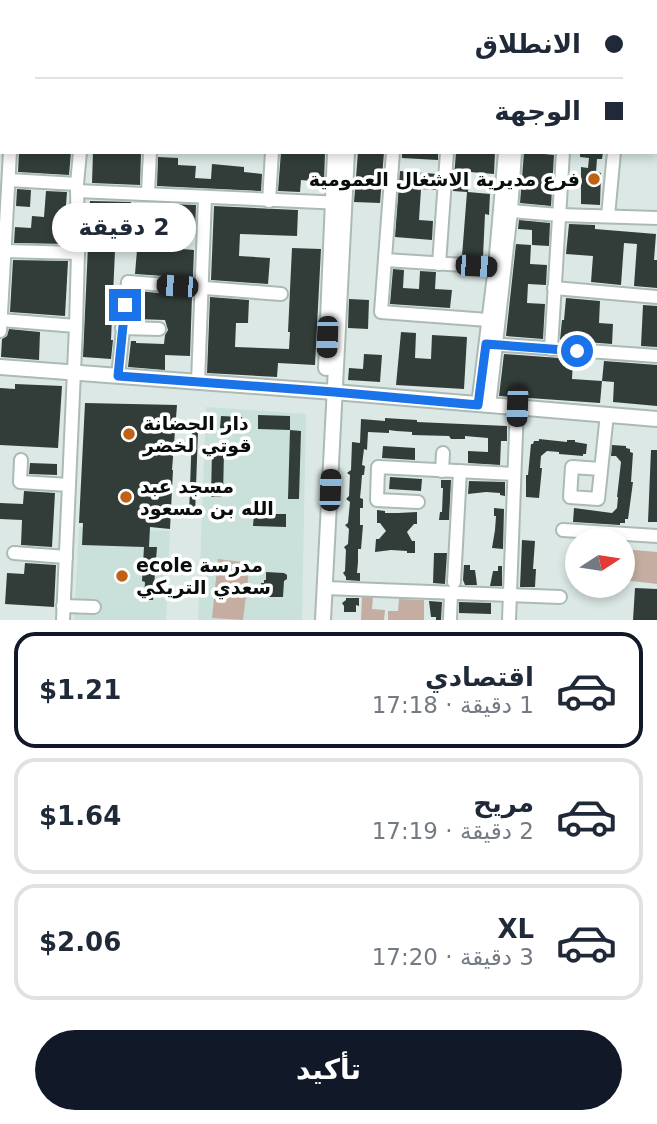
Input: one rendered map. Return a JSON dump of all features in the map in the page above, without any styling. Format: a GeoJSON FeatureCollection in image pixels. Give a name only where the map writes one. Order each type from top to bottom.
{"type":"FeatureCollection","features":[{"type":"Feature","properties":{"kind":"main road"},"geometry":{"type":"LineString","coordinates":[[323,620],[338,203],[335,154]]}},
{"type":"Feature","properties":{"kind":"main road"},"geometry":{"type":"LineString","coordinates":[[338,203],[347,154]]}},
{"type":"Feature","properties":{"kind":"main road"},"geometry":{"type":"LineString","coordinates":[[0,367],[657,419]]}},
{"type":"Feature","properties":{"kind":"main road"},"geometry":{"type":"LineString","coordinates":[[314,620],[330,392]]}},
{"type":"Feature","properties":{"kind":"street"},"geometry":{"type":"LineString","coordinates":[[10,154],[1,325],[76,326]]}},
{"type":"Feature","properties":{"kind":"street"},"geometry":{"type":"LineString","coordinates":[[63,620],[76,326],[80,154]]}},
{"type":"Feature","properties":{"kind":"street"},"geometry":{"type":"LineString","coordinates":[[148,193],[150,154]]}},
{"type":"Feature","properties":{"kind":"street"},"geometry":{"type":"LineString","coordinates":[[269,201],[272,154]]}},
{"type":"Feature","properties":{"kind":"street"},"geometry":{"type":"LineString","coordinates":[[393,154],[381,312],[488,320]]}},
{"type":"Feature","properties":{"kind":"street"},"geometry":{"type":"LineString","coordinates":[[439,264],[447,154]]}},
{"type":"Feature","properties":{"kind":"street"},"geometry":{"type":"LineString","coordinates":[[491,344],[488,320],[505,154]]}},
{"type":"Feature","properties":{"kind":"street"},"geometry":{"type":"LineString","coordinates":[[483,405],[511,211],[515,154]]}},
{"type":"Feature","properties":{"kind":"street"},"geometry":{"type":"LineString","coordinates":[[551,349],[564,154]]}},
{"type":"Feature","properties":{"kind":"street"},"geometry":{"type":"LineString","coordinates":[[608,216],[614,154]]}},
{"type":"Feature","properties":{"kind":"street"},"geometry":{"type":"LineString","coordinates":[[9,180],[205,197],[338,203]]}},
{"type":"Feature","properties":{"kind":"street"},"geometry":{"type":"LineString","coordinates":[[198,382],[205,197]]}},
{"type":"Feature","properties":{"kind":"street"},"geometry":{"type":"LineString","coordinates":[[511,211],[657,218]]}},
{"type":"Feature","properties":{"kind":"street"},"geometry":{"type":"LineString","coordinates":[[4,251],[78,253]]}},
{"type":"Feature","properties":{"kind":"street"},"geometry":{"type":"LineString","coordinates":[[385,260],[495,267]]}},
{"type":"Feature","properties":{"kind":"street"},"geometry":{"type":"LineString","coordinates":[[118,376],[128,282],[281,294]]}},
{"type":"Feature","properties":{"kind":"street"},"geometry":{"type":"LineString","coordinates":[[554,288],[657,297]]}},
{"type":"Feature","properties":{"kind":"street"},"geometry":{"type":"LineString","coordinates":[[122,328],[159,330]]}},
{"type":"Feature","properties":{"kind":"street"},"geometry":{"type":"LineString","coordinates":[[491,344],[657,356]]}},
{"type":"Feature","properties":{"kind":"street"},"geometry":{"type":"LineString","coordinates":[[509,620],[517,406]]}},
{"type":"Feature","properties":{"kind":"street"},"geometry":{"type":"LineString","coordinates":[[601,469],[607,414]]}},
{"type":"Feature","properties":{"kind":"street"},"geometry":{"type":"LineString","coordinates":[[442,471],[443,453]]}},
{"type":"Feature","properties":{"kind":"street"},"geometry":{"type":"LineString","coordinates":[[21,460],[20,482],[69,485]]}},
{"type":"Feature","properties":{"kind":"street"},"geometry":{"type":"LineString","coordinates":[[418,502],[377,500],[378,467],[514,474]]}},
{"type":"Feature","properties":{"kind":"street"},"geometry":{"type":"LineString","coordinates":[[450,620],[452,587],[463,531],[460,471]]}},
{"type":"Feature","properties":{"kind":"street"},"geometry":{"type":"LineString","coordinates":[[563,530],[657,536]]}},
{"type":"Feature","properties":{"kind":"street"},"geometry":{"type":"LineString","coordinates":[[14,553],[66,557]]}},
{"type":"Feature","properties":{"kind":"street"},"geometry":{"type":"LineString","coordinates":[[325,588],[452,587],[510,595],[559,597]]}},
{"type":"Feature","properties":{"kind":"street"},"geometry":{"type":"LineString","coordinates":[[63,606],[94,607]]}},
{"type":"Feature","properties":{"kind":"shaded area"},"geometry":{"type":"Polygon","coordinates":[[[206,407],[306,414],[302,620],[198,620],[206,407]]]}},
{"type":"Feature","properties":{"kind":"shaded area","name":"ecole مدرسة سعدي التريكي"},"geometry":{"type":"Polygon","coordinates":[[[79,527],[170,531],[166,620],[74,620],[79,527]]]}},
{"type":"Feature","properties":{"kind":"shaded area"},"geometry":{"type":"Polygon","coordinates":[[[635,550],[657,552],[657,584],[635,581],[635,550]]]}},
{"type":"Feature","properties":{"kind":"shaded area"},"geometry":{"type":"Polygon","coordinates":[[[218,559],[250,563],[243,620],[212,618],[218,559]]]}},
{"type":"Feature","properties":{"kind":"shaded area"},"geometry":{"type":"Polygon","coordinates":[[[362,597],[373,597],[372,609],[385,610],[384,620],[361,620],[362,597]]]}},
{"type":"Feature","properties":{"kind":"shaded area"},"geometry":{"type":"Polygon","coordinates":[[[399,599],[424,600],[424,620],[388,620],[388,611],[398,611],[399,599]]]}},
{"type":"Feature","properties":{"kind":"building"},"geometry":{"type":"Polygon","coordinates":[[[19,154],[71,154],[69,175],[18,172],[19,154]]]}},
{"type":"Feature","properties":{"kind":"building"},"geometry":{"type":"Polygon","coordinates":[[[93,154],[141,154],[140,185],[92,183],[93,154]]]}},
{"type":"Feature","properties":{"kind":"building"},"geometry":{"type":"Polygon","coordinates":[[[281,154],[325,154],[324,182],[301,180],[300,192],[278,191],[281,154]]]}},
{"type":"Feature","properties":{"kind":"building"},"geometry":{"type":"Polygon","coordinates":[[[358,154],[384,154],[380,203],[354,202],[358,154]]]}},
{"type":"Feature","properties":{"kind":"building"},"geometry":{"type":"Polygon","coordinates":[[[402,154],[438,154],[438,160],[402,158],[402,154]]]}},
{"type":"Feature","properties":{"kind":"building"},"geometry":{"type":"Polygon","coordinates":[[[456,154],[495,154],[494,174],[470,172],[468,192],[490,194],[489,215],[485,214],[483,257],[462,256],[467,192],[453,191],[456,154]]]}},
{"type":"Feature","properties":{"kind":"building"},"geometry":{"type":"Polygon","coordinates":[[[524,154],[554,155],[551,206],[520,203],[524,154]]]}},
{"type":"Feature","properties":{"kind":"building"},"geometry":{"type":"Polygon","coordinates":[[[580,154],[603,154],[602,159],[597,159],[596,172],[601,173],[600,205],[581,204],[581,167],[588,168],[589,158],[580,157],[580,154]]]}},
{"type":"Feature","properties":{"kind":"building"},"geometry":{"type":"Polygon","coordinates":[[[158,157],[178,158],[178,165],[196,166],[195,178],[211,179],[212,164],[244,167],[244,172],[262,174],[261,191],[157,186],[158,157]]]}},
{"type":"Feature","properties":{"kind":"building"},"geometry":{"type":"Polygon","coordinates":[[[400,171],[437,174],[436,190],[421,189],[419,220],[433,221],[432,240],[395,237],[400,171]]]}},
{"type":"Feature","properties":{"kind":"building"},"geometry":{"type":"Polygon","coordinates":[[[17,189],[31,190],[30,207],[16,206],[17,189]]]}},
{"type":"Feature","properties":{"kind":"building"},"geometry":{"type":"Polygon","coordinates":[[[46,191],[67,192],[65,218],[69,219],[68,244],[14,243],[15,227],[31,228],[32,216],[44,217],[46,191]]]}},
{"type":"Feature","properties":{"kind":"building"},"geometry":{"type":"Polygon","coordinates":[[[90,201],[131,202],[130,229],[116,228],[111,359],[83,357],[90,201]]]}},
{"type":"Feature","properties":{"kind":"building"},"geometry":{"type":"Polygon","coordinates":[[[146,203],[196,205],[195,232],[186,234],[145,231],[146,203]]]}},
{"type":"Feature","properties":{"kind":"building"},"geometry":{"type":"Polygon","coordinates":[[[214,206],[298,210],[297,236],[240,234],[239,256],[270,258],[268,284],[211,280],[214,206]]]}},
{"type":"Feature","properties":{"kind":"building"},"geometry":{"type":"Polygon","coordinates":[[[519,220],[550,223],[549,246],[532,245],[532,230],[518,229],[519,220]]]}},
{"type":"Feature","properties":{"kind":"building"},"geometry":{"type":"Polygon","coordinates":[[[569,224],[656,234],[654,260],[657,260],[657,288],[634,286],[637,244],[624,243],[621,285],[591,282],[593,256],[566,254],[569,224]]]}},
{"type":"Feature","properties":{"kind":"building"},"geometry":{"type":"Polygon","coordinates":[[[516,244],[531,245],[530,264],[547,265],[546,285],[528,284],[527,303],[545,304],[543,339],[506,336],[516,244]]]}},
{"type":"Feature","properties":{"kind":"building"},"geometry":{"type":"Polygon","coordinates":[[[169,248],[194,250],[193,278],[135,274],[137,250],[169,252],[169,248]]]}},
{"type":"Feature","properties":{"kind":"building"},"geometry":{"type":"Polygon","coordinates":[[[292,248],[321,249],[315,365],[278,363],[277,377],[207,373],[210,297],[249,300],[248,323],[236,323],[235,347],[289,349],[292,248]]]}},
{"type":"Feature","properties":{"kind":"building"},"geometry":{"type":"Polygon","coordinates":[[[13,260],[68,261],[65,316],[10,312],[13,260]]]}},
{"type":"Feature","properties":{"kind":"building"},"geometry":{"type":"Polygon","coordinates":[[[393,269],[404,270],[403,288],[419,289],[420,271],[436,272],[435,289],[452,290],[450,308],[390,304],[393,269]]]}},
{"type":"Feature","properties":{"kind":"building"},"geometry":{"type":"Polygon","coordinates":[[[137,291],[192,296],[190,356],[165,355],[165,370],[128,367],[131,341],[164,344],[168,330],[165,320],[136,319],[137,291]]]}},
{"type":"Feature","properties":{"kind":"building"},"geometry":{"type":"Polygon","coordinates":[[[566,298],[600,301],[599,323],[613,324],[612,344],[560,340],[566,298]]]}},
{"type":"Feature","properties":{"kind":"building"},"geometry":{"type":"Polygon","coordinates":[[[349,299],[369,300],[368,329],[348,328],[349,299]]]}},
{"type":"Feature","properties":{"kind":"building"},"geometry":{"type":"Polygon","coordinates":[[[643,305],[657,306],[657,347],[641,346],[643,305]]]}},
{"type":"Feature","properties":{"kind":"building"},"geometry":{"type":"Polygon","coordinates":[[[9,329],[40,332],[39,360],[1,357],[2,339],[7,336],[9,329]]]}},
{"type":"Feature","properties":{"kind":"building"},"geometry":{"type":"Polygon","coordinates":[[[401,332],[416,333],[415,358],[431,359],[432,335],[467,337],[464,389],[396,385],[401,332]]]}},
{"type":"Feature","properties":{"kind":"building"},"geometry":{"type":"Polygon","coordinates":[[[364,354],[382,355],[380,382],[348,380],[349,368],[363,369],[364,354]]]}},
{"type":"Feature","properties":{"kind":"building"},"geometry":{"type":"Polygon","coordinates":[[[504,354],[573,359],[572,379],[602,381],[600,403],[499,396],[504,354]]]}},
{"type":"Feature","properties":{"kind":"building"},"geometry":{"type":"Polygon","coordinates":[[[604,361],[657,365],[657,406],[613,402],[614,382],[602,381],[604,361]]]}},
{"type":"Feature","properties":{"kind":"building"},"geometry":{"type":"Polygon","coordinates":[[[15,384],[62,386],[58,448],[0,445],[0,388],[15,389],[15,384]]]}},
{"type":"Feature","properties":{"kind":"building"},"geometry":{"type":"Polygon","coordinates":[[[85,403],[177,405],[170,529],[150,527],[149,547],[157,547],[153,600],[144,600],[144,547],[82,545],[83,523],[79,523],[85,403]]]}},
{"type":"Feature","properties":{"kind":"building"},"geometry":{"type":"Polygon","coordinates":[[[258,415],[290,416],[290,430],[258,429],[258,415]]]}},
{"type":"Feature","properties":{"kind":"building"},"geometry":{"type":"Polygon","coordinates":[[[221,416],[242,417],[241,428],[220,428],[221,416]]]}},
{"type":"Feature","properties":{"kind":"building"},"geometry":{"type":"Polygon","coordinates":[[[385,418],[507,426],[507,441],[501,441],[500,465],[468,463],[468,451],[488,452],[488,438],[465,436],[465,439],[451,439],[449,436],[412,435],[412,432],[389,430],[389,433],[368,432],[360,498],[363,499],[363,508],[360,508],[360,525],[363,525],[357,573],[360,573],[360,581],[346,580],[343,573],[346,550],[344,547],[348,544],[349,529],[345,525],[348,523],[350,502],[346,499],[349,496],[350,475],[347,473],[351,470],[352,442],[360,443],[361,419],[385,421],[385,418]]]}},
{"type":"Feature","properties":{"kind":"building"},"geometry":{"type":"Polygon","coordinates":[[[290,430],[301,431],[299,499],[288,499],[290,430]]]}},
{"type":"Feature","properties":{"kind":"building"},"geometry":{"type":"Polygon","coordinates":[[[192,431],[198,431],[195,515],[189,515],[192,431]]]}},
{"type":"Feature","properties":{"kind":"building"},"geometry":{"type":"Polygon","coordinates":[[[539,439],[567,442],[575,440],[587,444],[586,454],[583,456],[547,451],[541,456],[539,498],[526,497],[531,444],[539,439]]]}},
{"type":"Feature","properties":{"kind":"building"},"geometry":{"type":"Polygon","coordinates":[[[612,445],[626,446],[633,453],[633,482],[628,519],[620,525],[573,522],[574,508],[612,513],[617,508],[621,462],[616,456],[611,456],[612,445]]]}},
{"type":"Feature","properties":{"kind":"building"},"geometry":{"type":"Polygon","coordinates":[[[383,446],[415,448],[415,460],[382,458],[383,446]]]}},
{"type":"Feature","properties":{"kind":"building"},"geometry":{"type":"Polygon","coordinates":[[[651,450],[657,450],[657,522],[648,522],[651,450]]]}},
{"type":"Feature","properties":{"kind":"building"},"geometry":{"type":"Polygon","coordinates":[[[212,451],[224,451],[223,497],[211,497],[212,451]]]}},
{"type":"Feature","properties":{"kind":"building"},"geometry":{"type":"Polygon","coordinates":[[[30,463],[57,464],[57,475],[29,474],[30,463]]]}},
{"type":"Feature","properties":{"kind":"building"},"geometry":{"type":"Polygon","coordinates":[[[390,477],[422,479],[421,491],[389,489],[390,477]]]}},
{"type":"Feature","properties":{"kind":"building"},"geometry":{"type":"Polygon","coordinates":[[[441,480],[451,480],[449,520],[439,520],[442,512],[441,480]]]}},
{"type":"Feature","properties":{"kind":"building"},"geometry":{"type":"Polygon","coordinates":[[[469,481],[505,482],[505,496],[486,492],[468,494],[469,481]]]}},
{"type":"Feature","properties":{"kind":"building"},"geometry":{"type":"Polygon","coordinates":[[[24,491],[55,493],[52,547],[21,545],[22,520],[0,519],[0,503],[23,504],[24,491]]]}},
{"type":"Feature","properties":{"kind":"building"},"geometry":{"type":"Polygon","coordinates":[[[494,508],[504,509],[503,549],[492,548],[496,516],[494,508]]]}},
{"type":"Feature","properties":{"kind":"building"},"geometry":{"type":"Polygon","coordinates":[[[377,510],[385,513],[417,512],[417,524],[407,532],[412,541],[415,541],[415,553],[391,550],[375,552],[376,539],[386,531],[377,523],[377,510]]]}},
{"type":"Feature","properties":{"kind":"building"},"geometry":{"type":"Polygon","coordinates":[[[254,514],[286,514],[286,527],[253,526],[254,514]]]}},
{"type":"Feature","properties":{"kind":"building"},"geometry":{"type":"Polygon","coordinates":[[[522,540],[535,541],[535,587],[520,587],[522,540]]]}},
{"type":"Feature","properties":{"kind":"building"},"geometry":{"type":"Polygon","coordinates":[[[434,553],[447,553],[445,584],[433,583],[434,553]]]}},
{"type":"Feature","properties":{"kind":"building"},"geometry":{"type":"Polygon","coordinates":[[[25,563],[56,565],[54,607],[5,604],[7,573],[24,574],[25,563]]]}},
{"type":"Feature","properties":{"kind":"building"},"geometry":{"type":"Polygon","coordinates":[[[464,565],[470,565],[470,570],[475,570],[477,585],[465,585],[464,565]]]}},
{"type":"Feature","properties":{"kind":"building"},"geometry":{"type":"Polygon","coordinates":[[[498,566],[502,566],[502,586],[490,586],[493,571],[498,571],[498,566]]]}},
{"type":"Feature","properties":{"kind":"building"},"geometry":{"type":"Polygon","coordinates":[[[266,572],[287,575],[283,597],[268,597],[268,590],[261,590],[261,583],[266,580],[266,572]]]}},
{"type":"Feature","properties":{"kind":"building"},"geometry":{"type":"Polygon","coordinates":[[[635,588],[657,589],[657,620],[633,620],[635,588]]]}},
{"type":"Feature","properties":{"kind":"building"},"geometry":{"type":"Polygon","coordinates":[[[346,598],[359,598],[356,612],[344,612],[342,603],[346,598]]]}},
{"type":"Feature","properties":{"kind":"building"},"geometry":{"type":"Polygon","coordinates":[[[429,601],[442,602],[441,620],[431,617],[429,601]]]}},
{"type":"Feature","properties":{"kind":"building"},"geometry":{"type":"Polygon","coordinates":[[[459,602],[491,603],[491,614],[459,613],[459,602]]]}},
{"type":"Feature","properties":{"kind":"place","name":"فرع مديرية الاشغال العمومية"},"geometry":{"type":"Point","coordinates":[594,179]}},
{"type":"Feature","properties":{"kind":"place","name":"دار الحضانة قوتي لخضر"},"geometry":{"type":"Point","coordinates":[129,434]}},
{"type":"Feature","properties":{"kind":"place","name":"مسجد عبد الله بن مسعود"},"geometry":{"type":"Point","coordinates":[126,497]}},
{"type":"Feature","properties":{"kind":"place","name":"ecole مدرسة سعدي التريكي"},"geometry":{"type":"Point","coordinates":[122,576]}},
{"type":"Feature","properties":{"kind":"route"},"geometry":{"type":"LineString","coordinates":[[125,305],[118,376],[478,405],[486,344],[577,351]]}}]}
